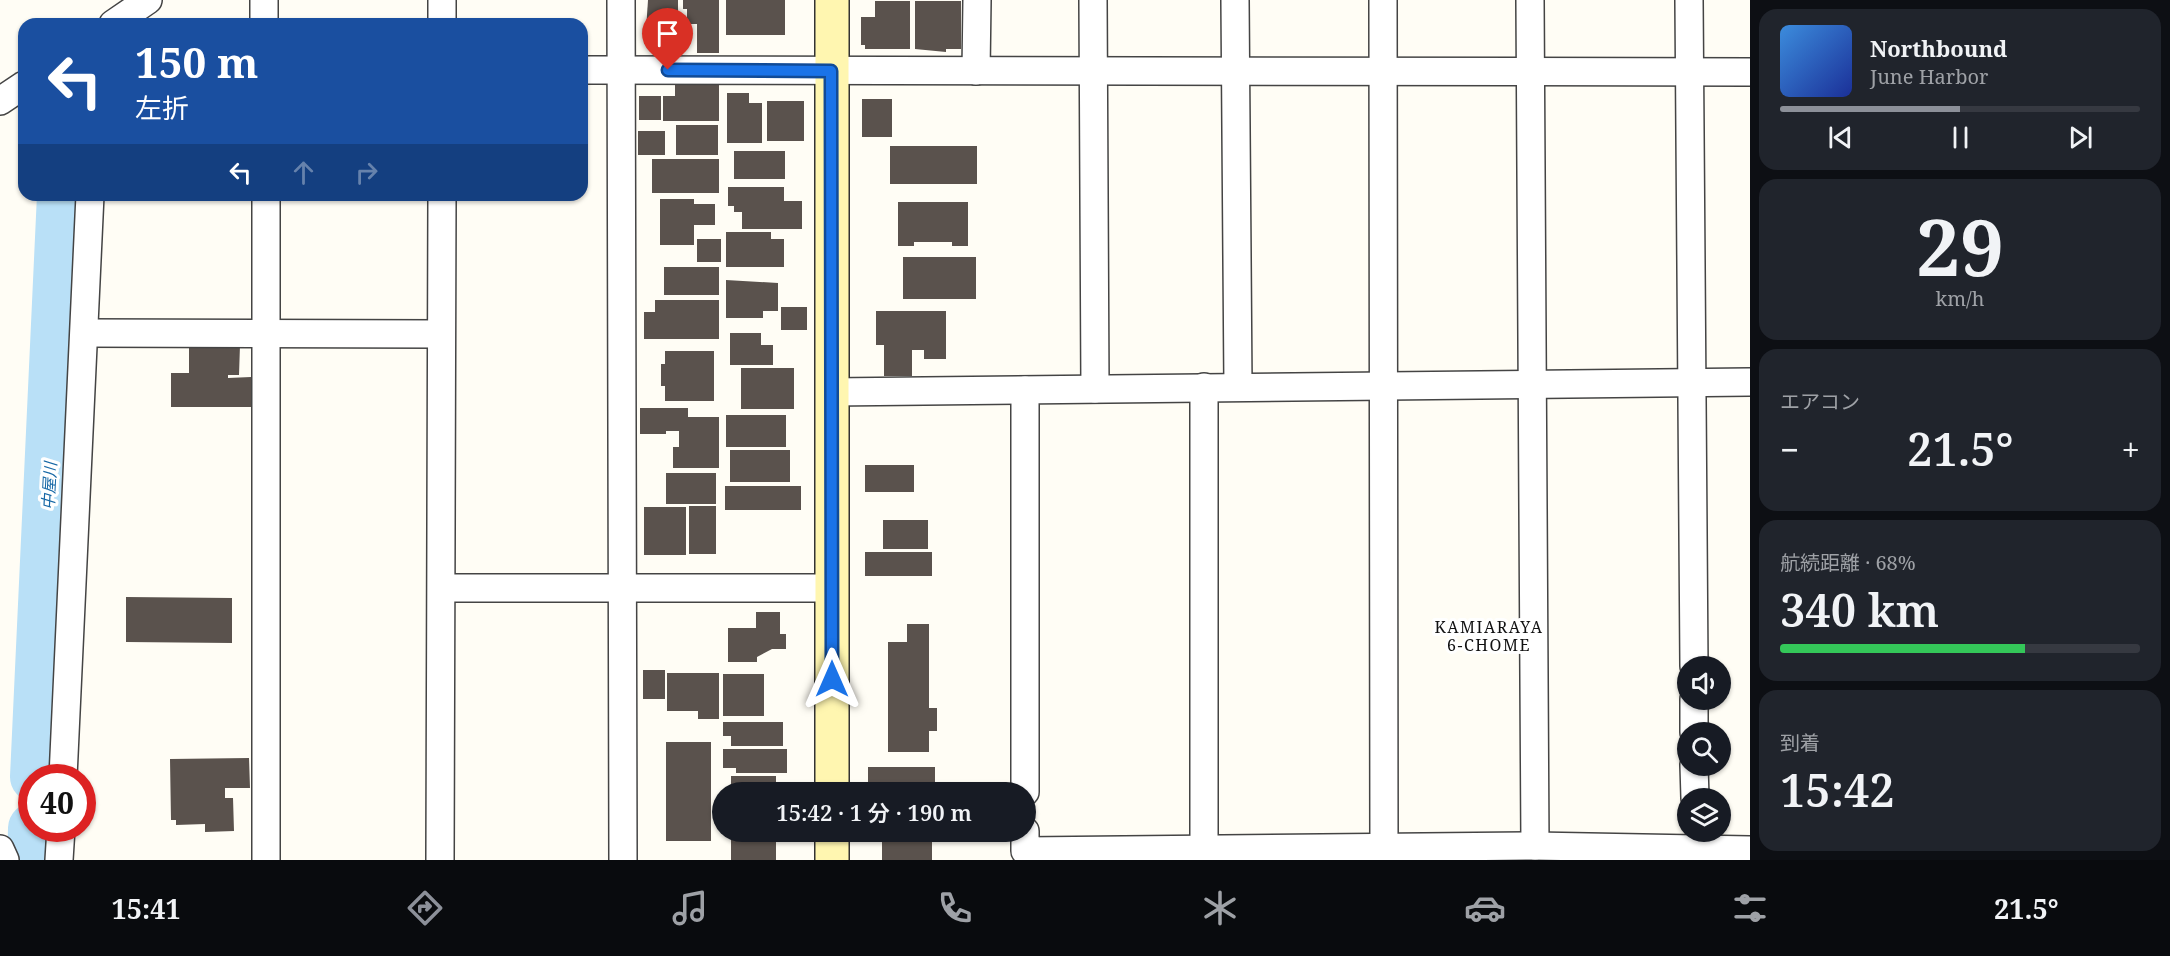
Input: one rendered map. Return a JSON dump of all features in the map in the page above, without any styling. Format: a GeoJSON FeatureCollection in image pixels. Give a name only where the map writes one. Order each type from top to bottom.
{"type":"FeatureCollection","features":[{"type":"Feature","properties":{"kind":"street"},"geometry":{"type":"LineString","coordinates":[[122,18],[148,0]]}},
{"type":"Feature","properties":{"kind":"street"},"geometry":{"type":"LineString","coordinates":[[264,0],[264,18]]}},
{"type":"Feature","properties":{"kind":"street"},"geometry":{"type":"LineString","coordinates":[[442,0],[442,18]]}},
{"type":"Feature","properties":{"kind":"street"},"geometry":{"type":"LineString","coordinates":[[621,0],[622,860]]}},
{"type":"Feature","properties":{"kind":"street"},"geometry":{"type":"LineString","coordinates":[[832,0],[832,782]]}},
{"type":"Feature","properties":{"kind":"street"},"geometry":{"type":"LineString","coordinates":[[976,0],[976,71]]}},
{"type":"Feature","properties":{"kind":"street"},"geometry":{"type":"LineString","coordinates":[[1093,0],[1095,389]]}},
{"type":"Feature","properties":{"kind":"street"},"geometry":{"type":"LineString","coordinates":[[1235,0],[1238,387]]}},
{"type":"Feature","properties":{"kind":"street"},"geometry":{"type":"LineString","coordinates":[[1383,0],[1386,386],[1384,855]]}},
{"type":"Feature","properties":{"kind":"street"},"geometry":{"type":"LineString","coordinates":[[1530,0],[1535,846]]}},
{"type":"Feature","properties":{"kind":"street"},"geometry":{"type":"LineString","coordinates":[[1689,0],[1694,382],[1694,656]]}},
{"type":"Feature","properties":{"kind":"street"},"geometry":{"type":"LineString","coordinates":[[588,70],[1750,72]]}},
{"type":"Feature","properties":{"kind":"street"},"geometry":{"type":"LineString","coordinates":[[0,101],[18,89]]}},
{"type":"Feature","properties":{"kind":"street"},"geometry":{"type":"LineString","coordinates":[[64,764],[90,201]]}},
{"type":"Feature","properties":{"kind":"street"},"geometry":{"type":"LineString","coordinates":[[266,201],[266,860]]}},
{"type":"Feature","properties":{"kind":"street"},"geometry":{"type":"LineString","coordinates":[[440,860],[441,201]]}},
{"type":"Feature","properties":{"kind":"street"},"geometry":{"type":"LineString","coordinates":[[85,333],[441,334]]}},
{"type":"Feature","properties":{"kind":"street"},"geometry":{"type":"LineString","coordinates":[[831,392],[1750,382]]}},
{"type":"Feature","properties":{"kind":"street"},"geometry":{"type":"LineString","coordinates":[[1204,387],[1204,851]]}},
{"type":"Feature","properties":{"kind":"street"},"geometry":{"type":"LineString","coordinates":[[1025,390],[1025,782]]}},
{"type":"Feature","properties":{"kind":"street"},"geometry":{"type":"LineString","coordinates":[[442,588],[832,588]]}},
{"type":"Feature","properties":{"kind":"street"},"geometry":{"type":"LineString","coordinates":[[1025,842],[1025,851],[1204,851],[1384,855],[1677,841]]}},
{"type":"Feature","properties":{"kind":"street"},"geometry":{"type":"LineString","coordinates":[[59,860],[60,842]]}},
{"type":"Feature","properties":{"kind":"street"},"geometry":{"type":"LineString","coordinates":[[832,842],[832,860]]}},
{"type":"Feature","properties":{"kind":"street"},"geometry":{"type":"LineString","coordinates":[[1706,842],[1750,850]]}},
{"type":"Feature","properties":{"kind":"street"},"geometry":{"type":"LineString","coordinates":[[0,849],[5,860]]}},
{"type":"Feature","properties":{"kind":"building"},"geometry":{"type":"Polygon","coordinates":[[[648,0],[678,0],[678,45],[645,45],[648,0]]]}},
{"type":"Feature","properties":{"kind":"building"},"geometry":{"type":"Polygon","coordinates":[[[683,0],[719,0],[719,53],[697,53],[697,24],[687,24],[687,9],[683,9],[683,0]]]}},
{"type":"Feature","properties":{"kind":"building"},"geometry":{"type":"Polygon","coordinates":[[[726,0],[785,0],[785,35],[726,35],[726,0]]]}},
{"type":"Feature","properties":{"kind":"building"},"geometry":{"type":"Polygon","coordinates":[[[875,1],[910,1],[910,49],[865,49],[865,45],[861,45],[861,17],[875,17],[875,1]]]}},
{"type":"Feature","properties":{"kind":"building"},"geometry":{"type":"Polygon","coordinates":[[[915,1],[961,1],[961,49],[946,49],[946,52],[915,49],[915,1]]]}},
{"type":"Feature","properties":{"kind":"building"},"geometry":{"type":"Polygon","coordinates":[[[675,83],[719,83],[719,121],[663,121],[663,96],[675,96],[675,83]]]}},
{"type":"Feature","properties":{"kind":"building"},"geometry":{"type":"Polygon","coordinates":[[[727,93],[749,93],[749,103],[762,103],[762,143],[727,143],[727,93]]]}},
{"type":"Feature","properties":{"kind":"building"},"geometry":{"type":"Polygon","coordinates":[[[639,96],[661,96],[661,120],[639,120],[639,96]]]}},
{"type":"Feature","properties":{"kind":"building"},"geometry":{"type":"Polygon","coordinates":[[[862,99],[892,99],[892,137],[862,137],[862,99]]]}},
{"type":"Feature","properties":{"kind":"building"},"geometry":{"type":"Polygon","coordinates":[[[767,101],[804,101],[804,141],[767,141],[767,101]]]}},
{"type":"Feature","properties":{"kind":"building"},"geometry":{"type":"Polygon","coordinates":[[[676,125],[718,125],[718,155],[676,155],[676,125]]]}},
{"type":"Feature","properties":{"kind":"building"},"geometry":{"type":"Polygon","coordinates":[[[638,131],[665,131],[665,155],[638,155],[638,131]]]}},
{"type":"Feature","properties":{"kind":"building"},"geometry":{"type":"Polygon","coordinates":[[[890,146],[977,146],[977,184],[890,184],[890,146]]]}},
{"type":"Feature","properties":{"kind":"building"},"geometry":{"type":"Polygon","coordinates":[[[734,151],[785,151],[785,179],[734,179],[734,151]]]}},
{"type":"Feature","properties":{"kind":"building"},"geometry":{"type":"Polygon","coordinates":[[[652,159],[719,159],[719,193],[652,193],[652,159]]]}},
{"type":"Feature","properties":{"kind":"building"},"geometry":{"type":"Polygon","coordinates":[[[728,187],[784,187],[784,201],[802,201],[802,229],[742,229],[742,212],[734,212],[734,206],[728,206],[728,187]]]}},
{"type":"Feature","properties":{"kind":"building"},"geometry":{"type":"Polygon","coordinates":[[[660,199],[694,199],[694,204],[715,204],[715,225],[694,225],[694,245],[660,245],[660,199]]]}},
{"type":"Feature","properties":{"kind":"building"},"geometry":{"type":"Polygon","coordinates":[[[898,202],[968,202],[968,246],[952,246],[952,242],[914,242],[914,246],[898,246],[898,202]]]}},
{"type":"Feature","properties":{"kind":"building"},"geometry":{"type":"Polygon","coordinates":[[[726,232],[771,232],[771,239],[784,239],[784,267],[726,267],[726,232]]]}},
{"type":"Feature","properties":{"kind":"building"},"geometry":{"type":"Polygon","coordinates":[[[697,239],[721,239],[721,262],[697,262],[697,239]]]}},
{"type":"Feature","properties":{"kind":"building"},"geometry":{"type":"Polygon","coordinates":[[[903,257],[976,257],[976,299],[903,299],[903,257]]]}},
{"type":"Feature","properties":{"kind":"building"},"geometry":{"type":"Polygon","coordinates":[[[664,267],[719,267],[719,295],[664,295],[664,267]]]}},
{"type":"Feature","properties":{"kind":"building"},"geometry":{"type":"Polygon","coordinates":[[[726,280],[778,283],[778,311],[763,311],[763,318],[726,318],[726,280]]]}},
{"type":"Feature","properties":{"kind":"building"},"geometry":{"type":"Polygon","coordinates":[[[655,300],[719,300],[719,339],[644,339],[644,312],[655,312],[655,300]]]}},
{"type":"Feature","properties":{"kind":"building"},"geometry":{"type":"Polygon","coordinates":[[[781,307],[807,307],[807,330],[781,330],[781,307]]]}},
{"type":"Feature","properties":{"kind":"building"},"geometry":{"type":"Polygon","coordinates":[[[876,311],[946,311],[946,359],[924,359],[924,350],[912,350],[912,376],[884,376],[884,345],[876,345],[876,311]]]}},
{"type":"Feature","properties":{"kind":"building"},"geometry":{"type":"Polygon","coordinates":[[[730,333],[761,333],[761,345],[773,345],[773,365],[730,365],[730,333]]]}},
{"type":"Feature","properties":{"kind":"building"},"geometry":{"type":"Polygon","coordinates":[[[189,345],[240,345],[239,375],[228,375],[228,378],[251,377],[251,407],[171,407],[171,373],[189,373],[189,345]]]}},
{"type":"Feature","properties":{"kind":"building"},"geometry":{"type":"Polygon","coordinates":[[[665,351],[714,351],[714,401],[665,401],[665,386],[661,386],[661,364],[665,364],[665,351]]]}},
{"type":"Feature","properties":{"kind":"building"},"geometry":{"type":"Polygon","coordinates":[[[741,368],[794,368],[794,409],[741,409],[741,368]]]}},
{"type":"Feature","properties":{"kind":"building"},"geometry":{"type":"Polygon","coordinates":[[[640,408],[688,408],[688,417],[719,417],[719,468],[673,468],[673,447],[679,447],[679,431],[666,431],[666,434],[640,434],[640,408]]]}},
{"type":"Feature","properties":{"kind":"building"},"geometry":{"type":"Polygon","coordinates":[[[726,415],[786,415],[786,447],[726,447],[726,415]]]}},
{"type":"Feature","properties":{"kind":"building"},"geometry":{"type":"Polygon","coordinates":[[[730,450],[790,450],[790,482],[730,482],[730,450]]]}},
{"type":"Feature","properties":{"kind":"building"},"geometry":{"type":"Polygon","coordinates":[[[865,465],[914,465],[914,492],[865,492],[865,465]]]}},
{"type":"Feature","properties":{"kind":"building"},"geometry":{"type":"Polygon","coordinates":[[[666,473],[716,473],[716,504],[666,504],[666,473]]]}},
{"type":"Feature","properties":{"kind":"building"},"geometry":{"type":"Polygon","coordinates":[[[725,486],[801,486],[801,510],[725,510],[725,486]]]}},
{"type":"Feature","properties":{"kind":"building"},"geometry":{"type":"Polygon","coordinates":[[[689,506],[716,506],[716,554],[689,554],[689,506]]]}},
{"type":"Feature","properties":{"kind":"building"},"geometry":{"type":"Polygon","coordinates":[[[644,507],[686,507],[686,555],[644,555],[644,507]]]}},
{"type":"Feature","properties":{"kind":"building"},"geometry":{"type":"Polygon","coordinates":[[[883,520],[928,520],[928,549],[883,549],[883,520]]]}},
{"type":"Feature","properties":{"kind":"building"},"geometry":{"type":"Polygon","coordinates":[[[865,552],[932,552],[932,576],[865,576],[865,552]]]}},
{"type":"Feature","properties":{"kind":"building"},"geometry":{"type":"Polygon","coordinates":[[[126,597],[232,598],[232,643],[126,642],[126,597]]]}},
{"type":"Feature","properties":{"kind":"building"},"geometry":{"type":"Polygon","coordinates":[[[756,612],[780,612],[780,634],[786,634],[786,649],[772,649],[757,657],[757,662],[728,662],[728,628],[756,628],[756,612]]]}},
{"type":"Feature","properties":{"kind":"building"},"geometry":{"type":"Polygon","coordinates":[[[907,624],[929,624],[929,708],[937,708],[937,731],[929,731],[929,752],[888,752],[888,642],[907,642],[907,624]]]}},
{"type":"Feature","properties":{"kind":"building"},"geometry":{"type":"Polygon","coordinates":[[[643,670],[665,670],[665,699],[643,699],[643,670]]]}},
{"type":"Feature","properties":{"kind":"building"},"geometry":{"type":"Polygon","coordinates":[[[667,673],[719,673],[719,719],[698,719],[698,711],[667,711],[667,673]]]}},
{"type":"Feature","properties":{"kind":"building"},"geometry":{"type":"Polygon","coordinates":[[[723,674],[764,674],[764,716],[723,716],[723,674]]]}},
{"type":"Feature","properties":{"kind":"building"},"geometry":{"type":"Polygon","coordinates":[[[723,722],[783,722],[783,746],[731,746],[731,736],[723,736],[723,722]]]}},
{"type":"Feature","properties":{"kind":"building"},"geometry":{"type":"Polygon","coordinates":[[[666,742],[711,742],[711,841],[666,841],[666,742]]]}},
{"type":"Feature","properties":{"kind":"building"},"geometry":{"type":"Polygon","coordinates":[[[723,749],[787,749],[787,773],[736,773],[736,768],[723,768],[723,749]]]}},
{"type":"Feature","properties":{"kind":"building"},"geometry":{"type":"Polygon","coordinates":[[[249,758],[250,788],[225,788],[225,798],[233,798],[234,831],[205,832],[205,824],[176,825],[176,820],[171,820],[170,759],[249,758]]]}},
{"type":"Feature","properties":{"kind":"building"},"geometry":{"type":"Polygon","coordinates":[[[868,767],[935,767],[935,782],[868,782],[868,767]]]}},
{"type":"Feature","properties":{"kind":"building"},"geometry":{"type":"Polygon","coordinates":[[[731,776],[776,776],[776,782],[731,782],[731,776]]]}},
{"type":"Feature","properties":{"kind":"building"},"geometry":{"type":"Polygon","coordinates":[[[731,842],[776,842],[776,860],[731,860],[731,842]]]}},
{"type":"Feature","properties":{"kind":"building"},"geometry":{"type":"Polygon","coordinates":[[[882,842],[932,842],[932,860],[882,860],[882,842]]]}},
{"type":"Feature","properties":{"kind":"waterway","name":"中屋川"},"geometry":{"type":"LineString","coordinates":[[36,764],[62,201]]}},
{"type":"Feature","properties":{"kind":"waterway","name":"中屋川"},"geometry":{"type":"LineString","coordinates":[[32,860],[33,842]]}},
{"type":"Feature","properties":{"kind":"district","name":"KAMIARAYA 6-CHOME"},"geometry":{"type":"Point","coordinates":[1489,636]}},
{"type":"Feature","properties":{"kind":"route"},"geometry":{"type":"LineString","coordinates":[[668,70],[831,71],[832,679]]}}]}
